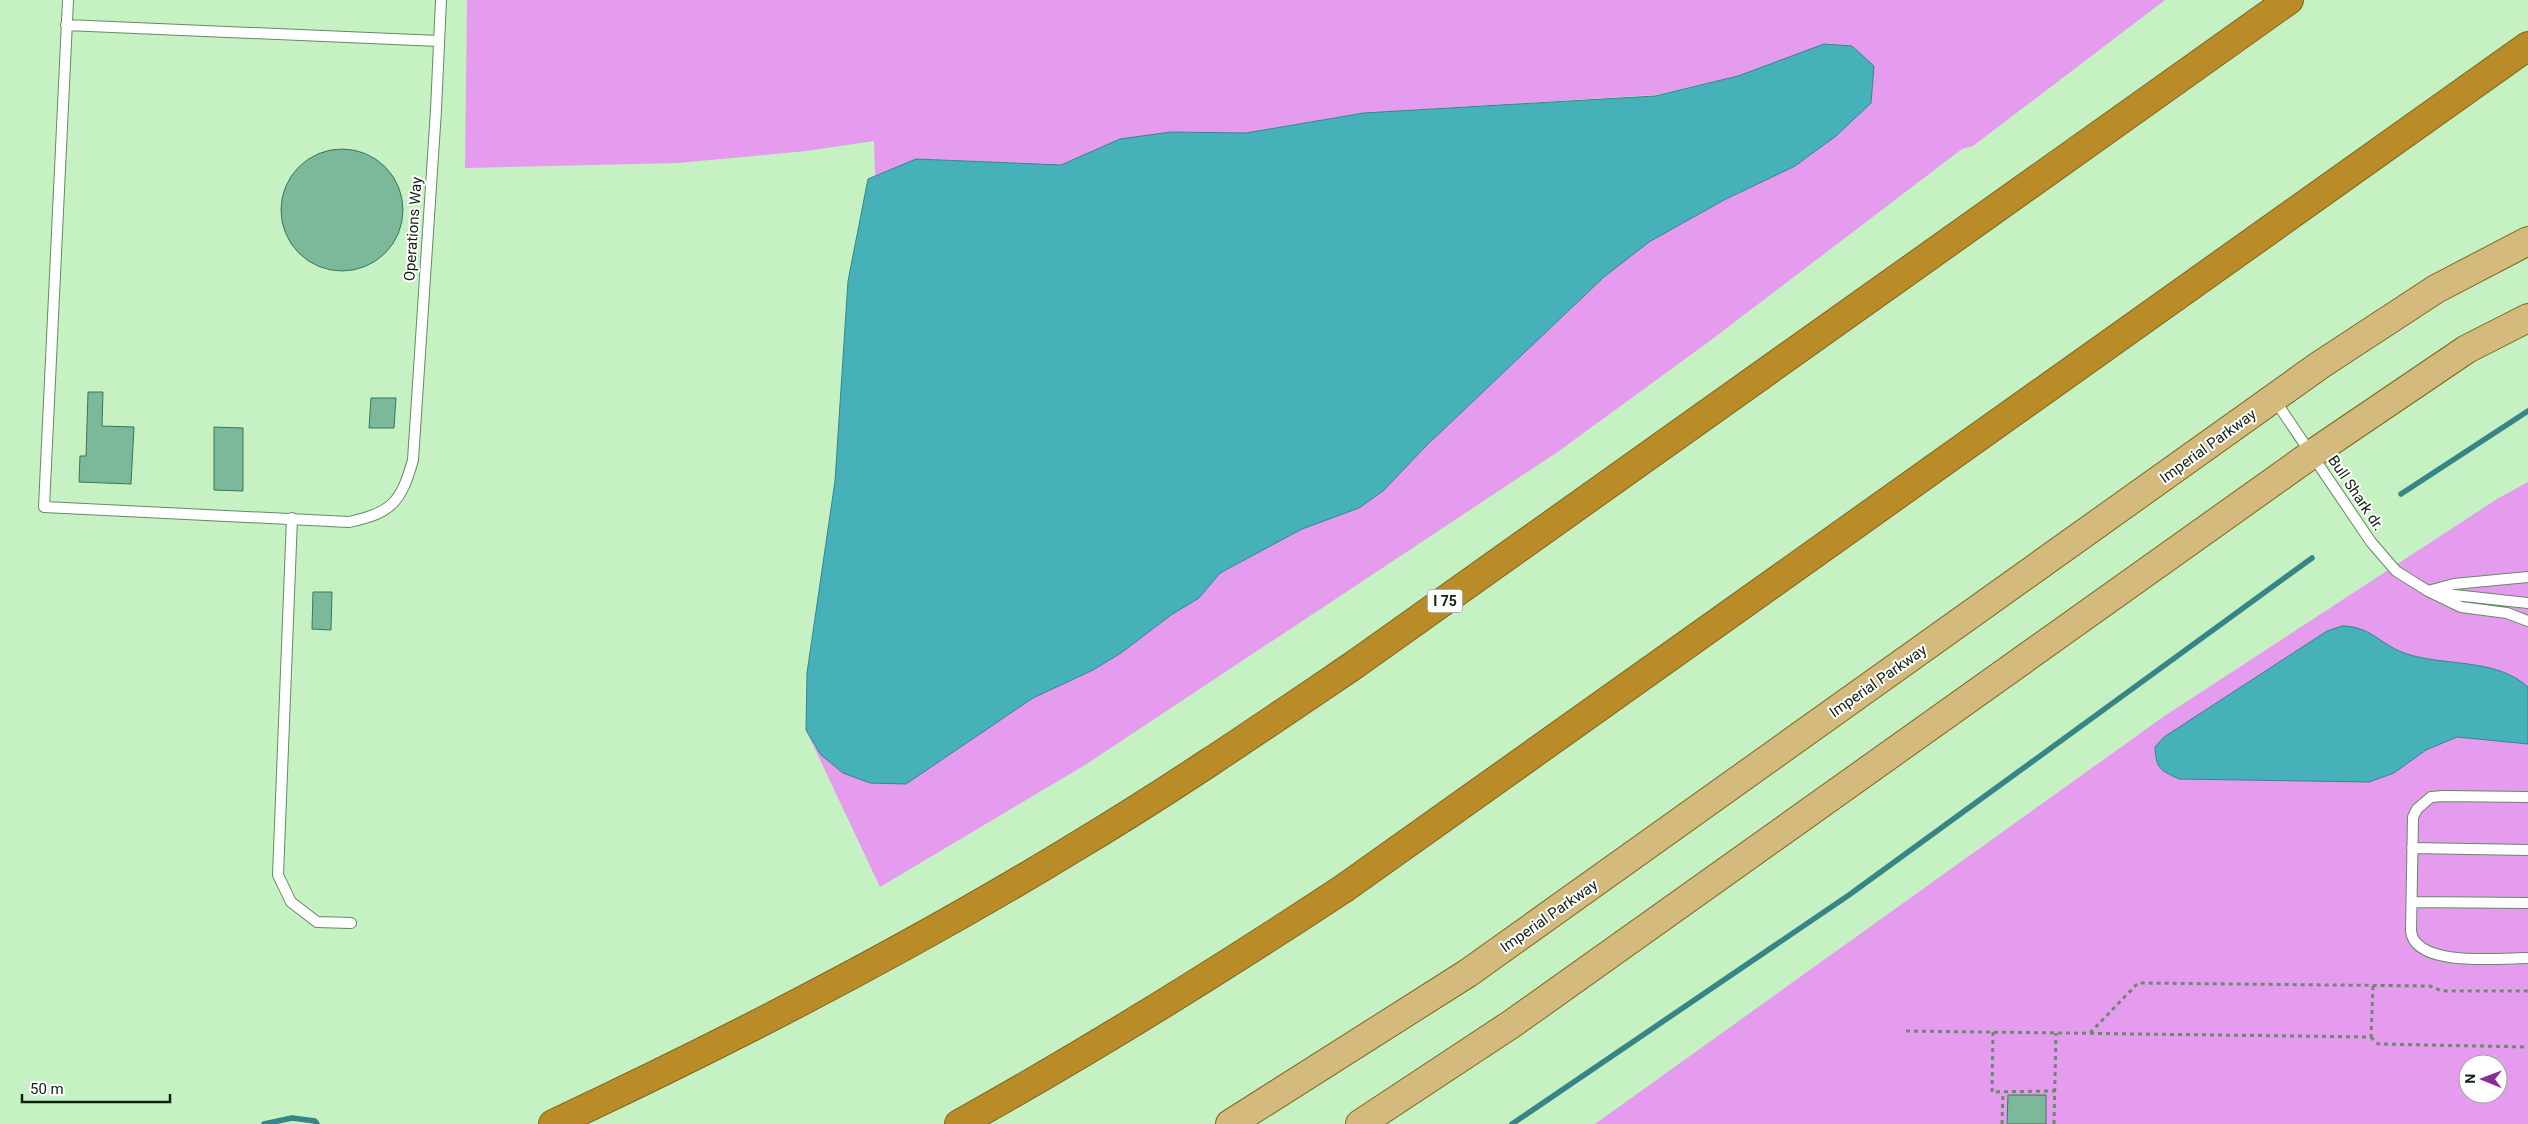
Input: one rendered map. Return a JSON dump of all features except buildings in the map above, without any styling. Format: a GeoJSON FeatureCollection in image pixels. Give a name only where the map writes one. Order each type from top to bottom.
{"type":"FeatureCollection","features":[{"type":"Feature","properties":{"kind":"highway","name":"I 75"},"geometry":{"type":"LineString","coordinates":[[553,1124],[675,1066],[808,999],[911,943],[1081,844],[1215,760],[1354,665],[2289,0]]}},
{"type":"Feature","properties":{"kind":"highway"},"geometry":{"type":"LineString","coordinates":[[959,1124],[1066,1064],[1201,982],[1343,889],[2528,46]]}},
{"type":"Feature","properties":{"kind":"main road","name":"Imperial Parkway"},"geometry":{"type":"LineString","coordinates":[[1230,1124],[1468,973],[2274,399],[2436,289],[2528,241]]}},
{"type":"Feature","properties":{"kind":"main road"},"geometry":{"type":"LineString","coordinates":[[1360,1124],[1521,1017],[2312,454],[2467,348],[2528,318]]}},
{"type":"Feature","properties":{"kind":"lane"},"geometry":{"type":"LineString","coordinates":[[68,0],[66,25],[439,41]]}},
{"type":"Feature","properties":{"kind":"lane","name":"Operations Way"},"geometry":{"type":"LineString","coordinates":[[66,25],[44,507],[349,522],[374,516],[390,507],[405,489],[413,460],[441,0]]}},
{"type":"Feature","properties":{"kind":"lane","name":"Bull Shark dr."},"geometry":{"type":"LineString","coordinates":[[2274,399],[2370,542],[2396,571],[2428,591],[2461,607],[2507,613],[2528,621]]}},
{"type":"Feature","properties":{"kind":"lane"},"geometry":{"type":"LineString","coordinates":[[292,518],[278,876],[291,902],[317,922],[351,923]]}},
{"type":"Feature","properties":{"kind":"lane"},"geometry":{"type":"LineString","coordinates":[[2428,591],[2454,584],[2528,577]]}},
{"type":"Feature","properties":{"kind":"lane"},"geometry":{"type":"LineString","coordinates":[[2428,591],[2528,602]]}},
{"type":"Feature","properties":{"kind":"lane"},"geometry":{"type":"LineString","coordinates":[[2528,797],[2431,797],[2417,809],[2413,817],[2412,848],[2412,938],[2423,950],[2432,954],[2528,958]]}},
{"type":"Feature","properties":{"kind":"lane"},"geometry":{"type":"LineString","coordinates":[[2412,848],[2528,850]]}},
{"type":"Feature","properties":{"kind":"lane"},"geometry":{"type":"LineString","coordinates":[[2412,902],[2528,903]]}},
{"type":"Feature","properties":{"kind":"path"},"geometry":{"type":"LineString","coordinates":[[2090,1034],[2138,983],[2430,986],[2442,991],[2528,992]]}},
{"type":"Feature","properties":{"kind":"path"},"geometry":{"type":"LineString","coordinates":[[2371,1038],[2373,986]]}},
{"type":"Feature","properties":{"kind":"path"},"geometry":{"type":"LineString","coordinates":[[1906,1031],[2371,1038],[2378,1044],[2528,1047]]}},
{"type":"Feature","properties":{"kind":"path"},"geometry":{"type":"LineString","coordinates":[[1993,1032],[1992,1092],[2055,1091]]}},
{"type":"Feature","properties":{"kind":"path"},"geometry":{"type":"LineString","coordinates":[[2054,1124],[2056,1033]]}},
{"type":"Feature","properties":{"kind":"path"},"geometry":{"type":"LineString","coordinates":[[2002,1124],[2003,1092]]}},
{"type":"Feature","properties":{"kind":"shaded area"},"geometry":{"type":"Polygon","coordinates":[[[467,0],[2165,0],[1973,146],[1962,149],[1707,343],[1559,451],[1085,765],[880,887],[806,730],[821,755],[906,784],[1033,698],[1093,670],[1121,653],[1171,615],[1199,598],[1220,573],[1302,529],[1359,508],[1383,491],[1426,446],[1604,277],[1649,242],[1724,200],[1795,166],[1836,136],[1871,103],[1774,62],[1738,76],[1655,95],[1364,113],[1246,133],[1171,132],[1120,139],[1061,165],[916,159],[875,176],[874,141],[806,151],[678,163],[465,168],[467,0]]]}},
{"type":"Feature","properties":{"kind":"shaded area"},"geometry":{"type":"Polygon","coordinates":[[[2528,482],[2528,1124],[1595,1124],[2163,717],[2497,499],[2528,482]]]}},
{"type":"Feature","properties":{"kind":"water"},"geometry":{"type":"Polygon","coordinates":[[[1824,44],[1852,46],[1874,66],[1871,103],[1836,136],[1795,166],[1724,200],[1649,242],[1604,277],[1426,446],[1383,491],[1359,508],[1302,529],[1220,573],[1199,598],[1171,615],[1121,653],[1093,670],[1033,698],[906,784],[870,783],[843,773],[821,755],[806,730],[807,673],[835,481],[848,281],[868,179],[916,159],[1061,165],[1120,139],[1171,132],[1246,133],[1364,113],[1655,96],[1738,76],[1824,44]]]}},
{"type":"Feature","properties":{"kind":"water"},"geometry":{"type":"Polygon","coordinates":[[[2342,626],[2368,632],[2404,653],[2435,660],[2485,667],[2515,678],[2528,687],[2528,744],[2457,737],[2426,750],[2394,773],[2369,782],[2179,779],[2160,768],[2156,760],[2155,747],[2164,737],[2327,631],[2342,626]]]}},
{"type":"Feature","properties":{"kind":"waterway"},"geometry":{"type":"LineString","coordinates":[[2401,494],[2528,411]]}},
{"type":"Feature","properties":{"kind":"waterway"},"geometry":{"type":"LineString","coordinates":[[1512,1124],[1849,895],[2312,558]]}},
{"type":"Feature","properties":{"kind":"waterway"},"geometry":{"type":"LineString","coordinates":[[264,1124],[292,1118],[315,1121],[317,1124]]}}]}
